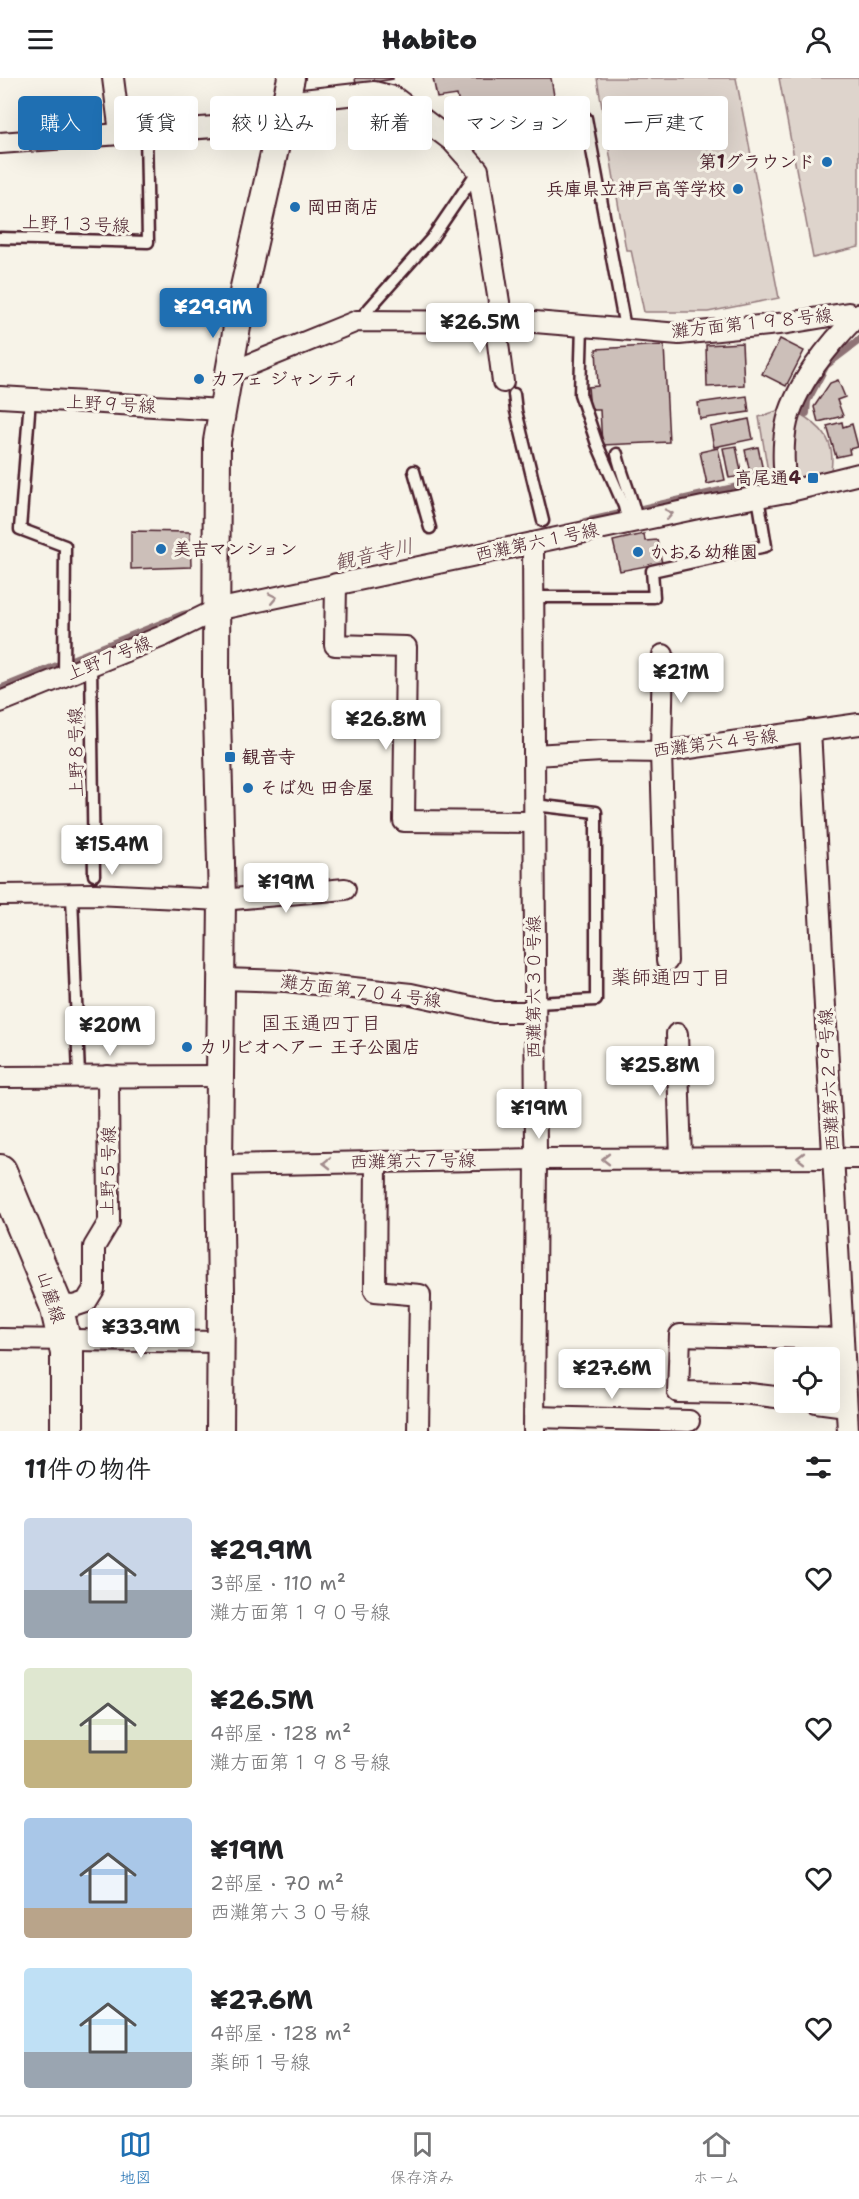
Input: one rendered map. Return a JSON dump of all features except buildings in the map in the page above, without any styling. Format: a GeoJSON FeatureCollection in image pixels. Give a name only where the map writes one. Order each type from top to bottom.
{"type":"FeatureCollection","features":[{"type":"Feature","properties":{"kind":"main road","name":"山麓線"},"geometry":{"type":"LineString","coordinates":[[0,1171],[57,1305],[67,1353],[67,1431]]}},
{"type":"Feature","properties":{"kind":"street"},"geometry":{"type":"LineString","coordinates":[[113,78],[115,96]]}},
{"type":"Feature","properties":{"kind":"street"},"geometry":{"type":"LineString","coordinates":[[335,96],[374,92],[394,97],[444,135]]}},
{"type":"Feature","properties":{"kind":"street"},"geometry":{"type":"LineString","coordinates":[[0,143],[114,134]]}},
{"type":"Feature","properties":{"kind":"street"},"geometry":{"type":"LineString","coordinates":[[220,1431],[219,1165],[222,900],[216,610],[217,441],[244,287],[275,150]]}},
{"type":"Feature","properties":{"kind":"street"},"geometry":{"type":"LineString","coordinates":[[460,150],[478,170],[508,388]]}},
{"type":"Feature","properties":{"kind":"street"},"geometry":{"type":"LineString","coordinates":[[786,492],[783,461],[786,426],[799,391],[855,313]]}},
{"type":"Feature","properties":{"kind":"street","name":"灘方面第１９８号線"},"geometry":{"type":"LineString","coordinates":[[357,321],[499,321],[625,328],[679,334],[788,323],[855,313]]}},
{"type":"Feature","properties":{"kind":"street"},"geometry":{"type":"LineString","coordinates":[[229,373],[357,321]]}},
{"type":"Feature","properties":{"kind":"street","name":"上野９号線"},"geometry":{"type":"LineString","coordinates":[[0,397],[222,410]]}},
{"type":"Feature","properties":{"kind":"street","name":"西灘第六１号線"},"geometry":{"type":"LineString","coordinates":[[216,610],[533,543],[630,515],[786,492],[859,474]]}},
{"type":"Feature","properties":{"kind":"street","name":"西灘第六３０号線"},"geometry":{"type":"LineString","coordinates":[[533,543],[536,1159],[534,1424]]}},
{"type":"Feature","properties":{"kind":"street"},"geometry":{"type":"LineString","coordinates":[[336,584],[335,645],[406,647],[404,821],[533,814]]}},
{"type":"Feature","properties":{"kind":"street","name":"上野７号線"},"geometry":{"type":"LineString","coordinates":[[0,702],[164,636],[216,610]]}},
{"type":"Feature","properties":{"kind":"street"},"geometry":{"type":"LineString","coordinates":[[663,655],[661,752],[667,961]]}},
{"type":"Feature","properties":{"kind":"street","name":"西灘第六４号線"},"geometry":{"type":"LineString","coordinates":[[534,755],[602,751],[661,752],[859,724]]}},
{"type":"Feature","properties":{"kind":"street","name":"西灘第六２９号線"},"geometry":{"type":"LineString","coordinates":[[810,730],[834,1158],[850,1276],[843,1339],[846,1406],[852,1430]]}},
{"type":"Feature","properties":{"kind":"street"},"geometry":{"type":"LineString","coordinates":[[0,896],[95,894],[222,900],[345,890]]}},
{"type":"Feature","properties":{"kind":"street","name":"灘方面第７０４号線"},"geometry":{"type":"LineString","coordinates":[[222,979],[286,981],[411,994],[494,1012],[535,1008]]}},
{"type":"Feature","properties":{"kind":"street"},"geometry":{"type":"LineString","coordinates":[[677,1034],[681,1159]]}},
{"type":"Feature","properties":{"kind":"street","name":"上野５号線"},"geometry":{"type":"LineString","coordinates":[[57,1305],[74,1306],[86,1302],[94,1289],[94,1247],[109,1222],[108,1076]]}},
{"type":"Feature","properties":{"kind":"street"},"geometry":{"type":"LineString","coordinates":[[0,1077],[220,1076]]}},
{"type":"Feature","properties":{"kind":"street","name":"西灘第六７号線"},"geometry":{"type":"LineString","coordinates":[[219,1165],[536,1159],[859,1158]]}},
{"type":"Feature","properties":{"kind":"street"},"geometry":{"type":"LineString","coordinates":[[376,1162],[375,1291],[420,1294],[418,1431]]}},
{"type":"Feature","properties":{"kind":"street"},"geometry":{"type":"LineString","coordinates":[[774,1397],[742,1393],[678,1392],[680,1335],[843,1339]]}},
{"type":"Feature","properties":{"kind":"street"},"geometry":{"type":"LineString","coordinates":[[0,1339],[220,1342]]}},
{"type":"Feature","properties":{"kind":"street"},"geometry":{"type":"LineString","coordinates":[[840,1405],[846,1406]]}},
{"type":"Feature","properties":{"kind":"street"},"geometry":{"type":"LineString","coordinates":[[534,1424],[689,1421]]}},
{"type":"Feature","properties":{"kind":"lane"},"geometry":{"type":"LineString","coordinates":[[590,140],[625,328]]}},
{"type":"Feature","properties":{"kind":"lane","name":"上野１３号線"},"geometry":{"type":"LineString","coordinates":[[0,238],[148,242],[146,150]]}},
{"type":"Feature","properties":{"kind":"lane"},"geometry":{"type":"LineString","coordinates":[[357,321],[432,238],[478,170]]}},
{"type":"Feature","properties":{"kind":"lane"},"geometry":{"type":"LineString","coordinates":[[582,325],[580,394],[597,444],[630,515]]}},
{"type":"Feature","properties":{"kind":"lane"},"geometry":{"type":"LineString","coordinates":[[508,388],[516,411],[543,521]]}},
{"type":"Feature","properties":{"kind":"lane"},"geometry":{"type":"LineString","coordinates":[[30,399],[20,529],[65,546],[64,675]]}},
{"type":"Feature","properties":{"kind":"lane"},"geometry":{"type":"LineString","coordinates":[[617,454],[630,515]]}},
{"type":"Feature","properties":{"kind":"lane"},"geometry":{"type":"LineString","coordinates":[[414,471],[430,528]]}},
{"type":"Feature","properties":{"kind":"lane"},"geometry":{"type":"LineString","coordinates":[[533,597],[654,597],[652,571],[766,546],[758,497]]}},
{"type":"Feature","properties":{"kind":"lane","name":"上野８号線"},"geometry":{"type":"LineString","coordinates":[[91,665],[94,875]]}},
{"type":"Feature","properties":{"kind":"lane"},"geometry":{"type":"LineString","coordinates":[[533,814],[596,812],[596,1000],[535,1008]]}},
{"type":"Feature","properties":{"kind":"lane"},"geometry":{"type":"LineString","coordinates":[[72,896],[79,1076]]}},
{"type":"Feature","properties":{"kind":"shaded area"},"geometry":{"type":"Polygon","coordinates":[[[597,78],[736,78],[779,298],[708,312],[644,312],[631,250],[626,250],[609,150],[728,150],[728,96],[602,96],[602,108],[597,78]]]}},
{"type":"Feature","properties":{"kind":"shaded area","name":"第1グラウンド"},"geometry":{"type":"Polygon","coordinates":[[[779,78],[859,78],[859,247],[813,258],[779,78]]]}},
{"type":"Feature","properties":{"kind":"shaded area"},"geometry":{"type":"Polygon","coordinates":[[[785,408],[780,483],[770,484],[759,417],[785,408]]]}},
{"type":"Feature","properties":{"kind":"shaded area"},"geometry":{"type":"Polygon","coordinates":[[[797,412],[825,435],[829,442],[832,459],[831,470],[791,480],[789,462],[797,412]]]}},
{"type":"Feature","properties":{"kind":"waterway","name":"観音寺川"},"geometry":{"type":"LineString","coordinates":[[806,413],[807,401],[826,365],[859,340]]}},
{"type":"Feature","properties":{"kind":"waterway","name":"観音寺川"},"geometry":{"type":"LineString","coordinates":[[585,522],[764,481]]}},
{"type":"Feature","properties":{"kind":"waterway","name":"観音寺川"},"geometry":{"type":"LineString","coordinates":[[0,689],[183,615],[196,612]]}},
{"type":"Feature","properties":{"kind":"place","name":"第1グラウンド"},"geometry":{"type":"Point","coordinates":[827,162]}},
{"type":"Feature","properties":{"kind":"place","name":"兵庫県立神戸高等学校"},"geometry":{"type":"Point","coordinates":[738,189]}},
{"type":"Feature","properties":{"kind":"place","name":"岡田商店"},"geometry":{"type":"Point","coordinates":[295,207]}},
{"type":"Feature","properties":{"kind":"place","name":"カフェ ジャンティ"},"geometry":{"type":"Point","coordinates":[199,379]}},
{"type":"Feature","properties":{"kind":"place","name":"高尾通4"},"geometry":{"type":"Point","coordinates":[813,478]}},
{"type":"Feature","properties":{"kind":"place","name":"美吉マンション"},"geometry":{"type":"Point","coordinates":[161,549]}},
{"type":"Feature","properties":{"kind":"place","name":"かおる幼稚園"},"geometry":{"type":"Point","coordinates":[638,552]}},
{"type":"Feature","properties":{"kind":"place","name":"観音寺"},"geometry":{"type":"Point","coordinates":[230,757]}},
{"type":"Feature","properties":{"kind":"place","name":"そば処 田舎屋"},"geometry":{"type":"Point","coordinates":[248,788]}},
{"type":"Feature","properties":{"kind":"place","name":"カリビオヘアー 王子公園店"},"geometry":{"type":"Point","coordinates":[187,1047]}},
{"type":"Feature","properties":{"kind":"district","name":"薬師通四丁目"},"geometry":{"type":"Point","coordinates":[671,977]}},
{"type":"Feature","properties":{"kind":"district","name":"国玉通四丁目"},"geometry":{"type":"Point","coordinates":[321,1023]}}]}
